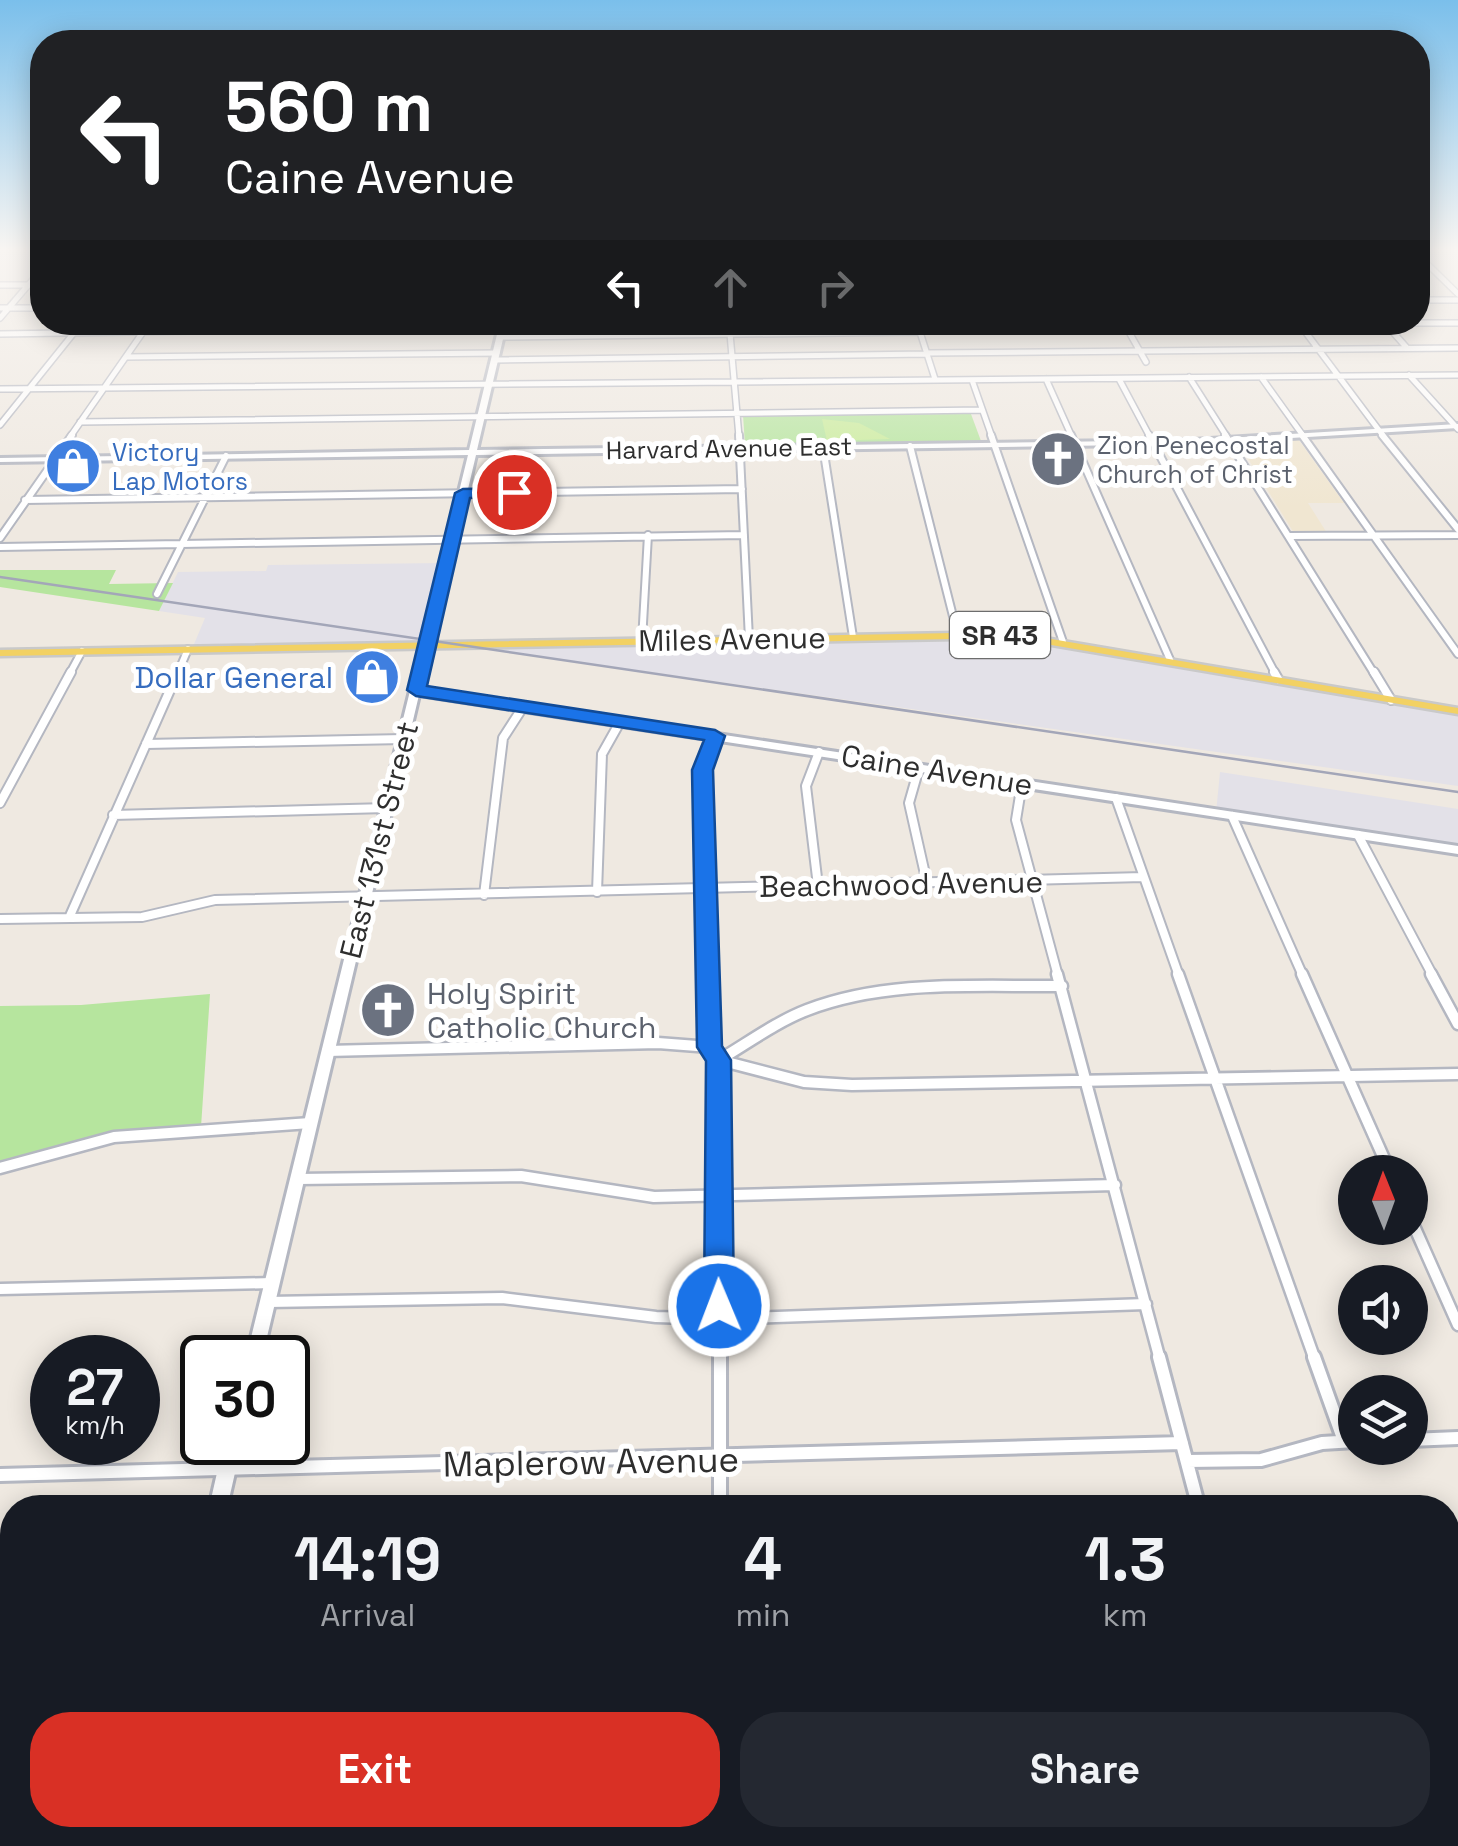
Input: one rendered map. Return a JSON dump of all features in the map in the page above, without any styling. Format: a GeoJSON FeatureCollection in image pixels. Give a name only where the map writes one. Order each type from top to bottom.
{"type":"FeatureCollection","features":[{"type":"Feature","properties":{"kind":"main road","name":"Miles Avenue"},"geometry":{"type":"LineString","coordinates":[[0,653],[1010,634],[1458,711]]}},
{"type":"Feature","properties":{"kind":"street"},"geometry":{"type":"LineString","coordinates":[[2,336],[32,335]]}},
{"type":"Feature","properties":{"kind":"street"},"geometry":{"type":"LineString","coordinates":[[0,425],[72,335]]}},
{"type":"Feature","properties":{"kind":"street"},"geometry":{"type":"LineString","coordinates":[[0,538],[141,335]]}},
{"type":"Feature","properties":{"kind":"street"},"geometry":{"type":"LineString","coordinates":[[501,338],[664,335]]}},
{"type":"Feature","properties":{"kind":"street"},"geometry":{"type":"LineString","coordinates":[[730,335],[735,357],[749,639]]}},
{"type":"Feature","properties":{"kind":"street"},"geometry":{"type":"LineString","coordinates":[[922,335],[935,379]]}},
{"type":"Feature","properties":{"kind":"street"},"geometry":{"type":"LineString","coordinates":[[1131,335],[1146,362]]}},
{"type":"Feature","properties":{"kind":"street"},"geometry":{"type":"LineString","coordinates":[[1308,335],[1334,376],[1458,532]]}},
{"type":"Feature","properties":{"kind":"street"},"geometry":{"type":"LineString","coordinates":[[1395,335],[1407,348]]}},
{"type":"Feature","properties":{"kind":"street","name":"East 131st Street"},"geometry":{"type":"LineString","coordinates":[[260,1335],[501,338]]}},
{"type":"Feature","properties":{"kind":"street"},"geometry":{"type":"LineString","coordinates":[[126,357],[735,357],[1458,348]]}},
{"type":"Feature","properties":{"kind":"street"},"geometry":{"type":"LineString","coordinates":[[1409,375],[1457,427]]}},
{"type":"Feature","properties":{"kind":"street"},"geometry":{"type":"LineString","coordinates":[[0,388],[1458,375]]}},
{"type":"Feature","properties":{"kind":"street"},"geometry":{"type":"LineString","coordinates":[[1261,377],[1458,654]]}},
{"type":"Feature","properties":{"kind":"street"},"geometry":{"type":"LineString","coordinates":[[1119,378],[1278,679]]}},
{"type":"Feature","properties":{"kind":"street"},"geometry":{"type":"LineString","coordinates":[[1189,378],[1391,700]]}},
{"type":"Feature","properties":{"kind":"street"},"geometry":{"type":"LineString","coordinates":[[1046,379],[1171,662]]}},
{"type":"Feature","properties":{"kind":"street"},"geometry":{"type":"LineString","coordinates":[[972,380],[1063,642]]}},
{"type":"Feature","properties":{"kind":"street"},"geometry":{"type":"LineString","coordinates":[[80,422],[982,410]]}},
{"type":"Feature","properties":{"kind":"street","name":"Harvard Avenue East"},"geometry":{"type":"LineString","coordinates":[[0,460],[1154,443],[1457,427]]}},
{"type":"Feature","properties":{"kind":"street"},"geometry":{"type":"LineString","coordinates":[[910,446],[958,636]]}},
{"type":"Feature","properties":{"kind":"street"},"geometry":{"type":"LineString","coordinates":[[823,447],[853,636]]}},
{"type":"Feature","properties":{"kind":"street"},"geometry":{"type":"LineString","coordinates":[[157,594],[226,456]]}},
{"type":"Feature","properties":{"kind":"street"},"geometry":{"type":"LineString","coordinates":[[25,500],[742,489]]}},
{"type":"Feature","properties":{"kind":"street"},"geometry":{"type":"LineString","coordinates":[[1289,536],[1458,532]]}},
{"type":"Feature","properties":{"kind":"street"},"geometry":{"type":"LineString","coordinates":[[0,547],[744,534]]}},
{"type":"Feature","properties":{"kind":"street"},"geometry":{"type":"LineString","coordinates":[[642,641],[648,536]]}},
{"type":"Feature","properties":{"kind":"street"},"geometry":{"type":"LineString","coordinates":[[69,918],[188,650]]}},
{"type":"Feature","properties":{"kind":"street"},"geometry":{"type":"LineString","coordinates":[[0,804],[82,652]]}},
{"type":"Feature","properties":{"kind":"street","name":"Caine Avenue"},"geometry":{"type":"LineString","coordinates":[[416,690],[1458,850]]}},
{"type":"Feature","properties":{"kind":"street"},"geometry":{"type":"LineString","coordinates":[[484,895],[503,738],[523,707]]}},
{"type":"Feature","properties":{"kind":"street"},"geometry":{"type":"LineString","coordinates":[[597,892],[602,754],[620,722]]}},
{"type":"Feature","properties":{"kind":"street"},"geometry":{"type":"LineString","coordinates":[[715,736],[702,770],[710,1047],[718,1060],[720,1495]]}},
{"type":"Feature","properties":{"kind":"street"},"geometry":{"type":"LineString","coordinates":[[146,744],[404,738]]}},
{"type":"Feature","properties":{"kind":"street"},"geometry":{"type":"LineString","coordinates":[[818,886],[806,786],[819,752]]}},
{"type":"Feature","properties":{"kind":"street"},"geometry":{"type":"LineString","coordinates":[[920,768],[909,803],[927,883]]}},
{"type":"Feature","properties":{"kind":"street"},"geometry":{"type":"LineString","coordinates":[[1022,783],[1016,820],[1196,1495]]}},
{"type":"Feature","properties":{"kind":"street"},"geometry":{"type":"LineString","coordinates":[[1116,798],[1214,1078],[1338,1409]]}},
{"type":"Feature","properties":{"kind":"street"},"geometry":{"type":"LineString","coordinates":[[113,815],[387,808]]}},
{"type":"Feature","properties":{"kind":"street"},"geometry":{"type":"LineString","coordinates":[[1232,816],[1382,1155]]}},
{"type":"Feature","properties":{"kind":"street"},"geometry":{"type":"LineString","coordinates":[[1358,835],[1458,1024]]}},
{"type":"Feature","properties":{"kind":"street","name":"Beachwood Avenue"},"geometry":{"type":"LineString","coordinates":[[0,920],[142,917],[214,900],[1143,876]]}},
{"type":"Feature","properties":{"kind":"street"},"geometry":{"type":"LineString","coordinates":[[718,1060],[807,1010],[848,998],[894,989],[1062,986]]}},
{"type":"Feature","properties":{"kind":"street"},"geometry":{"type":"LineString","coordinates":[[327,1051],[658,1043],[710,1047]]}},
{"type":"Feature","properties":{"kind":"street"},"geometry":{"type":"LineString","coordinates":[[718,1060],[756,1073],[836,1084],[1458,1074]]}},
{"type":"Feature","properties":{"kind":"street"},"geometry":{"type":"LineString","coordinates":[[0,1168],[93,1140],[168,1128],[310,1123]]}},
{"type":"Feature","properties":{"kind":"street"},"geometry":{"type":"LineString","coordinates":[[298,1179],[521,1176],[654,1197],[1115,1185]]}},
{"type":"Feature","properties":{"kind":"street"},"geometry":{"type":"LineString","coordinates":[[1422,1245],[1458,1325]]}},
{"type":"Feature","properties":{"kind":"street"},"geometry":{"type":"LineString","coordinates":[[0,1290],[273,1283]]}},
{"type":"Feature","properties":{"kind":"street"},"geometry":{"type":"LineString","coordinates":[[268,1302],[502,1298],[656,1317],[719,1318],[1146,1304]]}},
{"type":"Feature","properties":{"kind":"street"},"geometry":{"type":"LineString","coordinates":[[1428,1439],[1458,1438]]}},
{"type":"Feature","properties":{"kind":"street"},"geometry":{"type":"LineString","coordinates":[[1187,1461],[1261,1460],[1338,1442]]}},
{"type":"Feature","properties":{"kind":"street","name":"Maplerow Avenue"},"geometry":{"type":"LineString","coordinates":[[0,1475],[719,1459],[1182,1443]]}},
{"type":"Feature","properties":{"kind":"street"},"geometry":{"type":"LineString","coordinates":[[221,1495],[228,1465]]}},
{"type":"Feature","properties":{"kind":"shaded area"},"geometry":{"type":"Polygon","coordinates":[[[1298,439],[1344,503],[1308,503],[1327,533],[1294,533],[1239,444],[1298,439]]]}},
{"type":"Feature","properties":{"kind":"shaded area"},"geometry":{"type":"Polygon","coordinates":[[[446,563],[427,643],[192,649],[205,618],[159,611],[178,572],[266,571],[268,565],[446,563]]]}},
{"type":"Feature","properties":{"kind":"shaded area"},"geometry":{"type":"Polygon","coordinates":[[[1014,639],[1458,715],[1458,786],[472,647],[1014,639]]]}},
{"type":"Feature","properties":{"kind":"shaded area"},"geometry":{"type":"Polygon","coordinates":[[[1220,772],[1458,809],[1458,850],[1216,813],[1220,772]]]}},
{"type":"Feature","properties":{"kind":"green space"},"geometry":{"type":"Polygon","coordinates":[[[971,414],[981,441],[745,445],[743,415],[971,414]]]}},
{"type":"Feature","properties":{"kind":"green space"},"geometry":{"type":"Polygon","coordinates":[[[822,419],[859,423],[890,439],[827,441],[822,419]]]}},
{"type":"Feature","properties":{"kind":"green space"},"geometry":{"type":"Polygon","coordinates":[[[0,570],[116,570],[109,584],[173,583],[159,611],[0,587],[0,570]]]}},
{"type":"Feature","properties":{"kind":"green space"},"geometry":{"type":"Polygon","coordinates":[[[210,994],[201,1127],[93,1140],[0,1165],[0,1006],[81,1005],[210,994]]]}},
{"type":"Feature","properties":{"kind":"railway"},"geometry":{"type":"LineString","coordinates":[[0,577],[1458,792]]}},
{"type":"Feature","properties":{"kind":"place","name":"Zion Penecostal Church of Christ"},"geometry":{"type":"Point","coordinates":[1058,459]}},
{"type":"Feature","properties":{"kind":"place","name":"Victory Lap Motors"},"geometry":{"type":"Point","coordinates":[73,466]}},
{"type":"Feature","properties":{"kind":"place","name":"Dollar General"},"geometry":{"type":"Point","coordinates":[372,677]}},
{"type":"Feature","properties":{"kind":"place","name":"Holy Spirit Catholic Church"},"geometry":{"type":"Point","coordinates":[388,1010]}},
{"type":"Feature","properties":{"kind":"route"},"geometry":{"type":"LineString","coordinates":[[514,492],[463,493],[416,690],[715,736],[702,770],[710,1047],[718,1060],[719,1306]]}}]}
